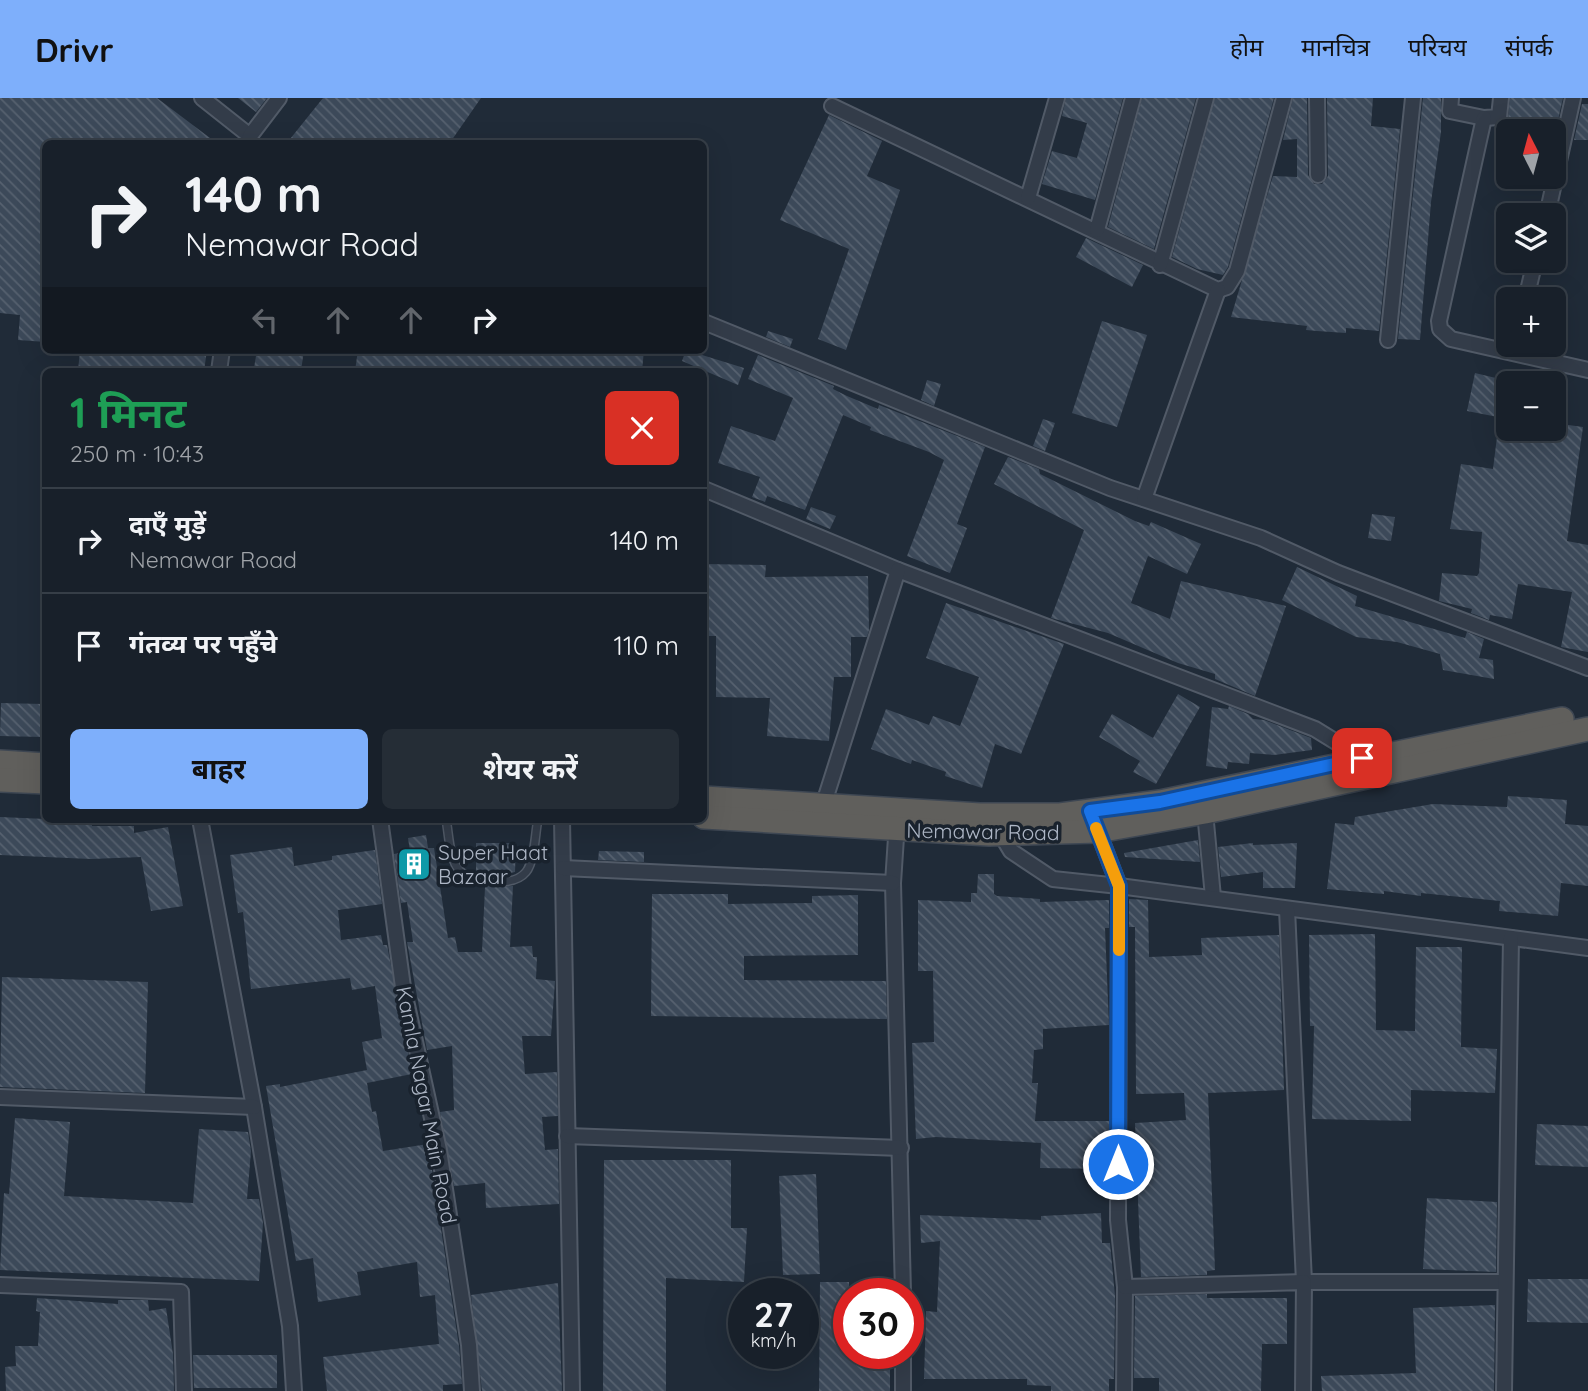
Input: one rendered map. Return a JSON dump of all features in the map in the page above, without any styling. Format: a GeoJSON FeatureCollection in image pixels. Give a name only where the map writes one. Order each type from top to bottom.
{"type":"FeatureCollection","features":[{"type":"Feature","properties":{"kind":"highway","name":"Nemawar Road"},"geometry":{"type":"LineString","coordinates":[[1094,821],[1160,802],[1362,758],[1588,714]]}},
{"type":"Feature","properties":{"kind":"highway","name":"Nemawar Road"},"geometry":{"type":"LineString","coordinates":[[707,817],[898,819],[998,824],[1060,814],[1094,821],[1205,812],[1588,729]]}},
{"type":"Feature","properties":{"kind":"highway"},"geometry":{"type":"LineString","coordinates":[[0,762],[42,765]]}},
{"type":"Feature","properties":{"kind":"highway"},"geometry":{"type":"LineString","coordinates":[[0,780],[42,782]]}},
{"type":"Feature","properties":{"kind":"highway","name":"Nemawar Road"},"geometry":{"type":"LineString","coordinates":[[707,798],[823,806],[898,819]]}},
{"type":"Feature","properties":{"kind":"street"},"geometry":{"type":"LineString","coordinates":[[202,98],[250,140],[279,98]]}},
{"type":"Feature","properties":{"kind":"street"},"geometry":{"type":"LineString","coordinates":[[1028,198],[1057,98]]}},
{"type":"Feature","properties":{"kind":"street"},"geometry":{"type":"LineString","coordinates":[[1097,230],[1133,98]]}},
{"type":"Feature","properties":{"kind":"street"},"geometry":{"type":"LineString","coordinates":[[1160,265],[1206,98]]}},
{"type":"Feature","properties":{"kind":"street"},"geometry":{"type":"LineString","coordinates":[[832,106],[1097,230],[1160,265],[1218,290],[1227,287],[1237,271],[1284,98]]}},
{"type":"Feature","properties":{"kind":"street"},"geometry":{"type":"LineString","coordinates":[[1317,98],[1318,175]]}},
{"type":"Feature","properties":{"kind":"street"},"geometry":{"type":"LineString","coordinates":[[1388,340],[1413,98]]}},
{"type":"Feature","properties":{"kind":"street"},"geometry":{"type":"LineString","coordinates":[[1451,98],[1450,111],[1485,118],[1499,117],[1501,98]]}},
{"type":"Feature","properties":{"kind":"street"},"geometry":{"type":"LineString","coordinates":[[1549,203],[1573,98]]}},
{"type":"Feature","properties":{"kind":"street"},"geometry":{"type":"LineString","coordinates":[[1485,118],[1439,321],[1443,333],[1451,339],[1496,346]]}},
{"type":"Feature","properties":{"kind":"street"},"geometry":{"type":"LineString","coordinates":[[1144,499],[1218,290]]}},
{"type":"Feature","properties":{"kind":"street"},"geometry":{"type":"LineString","coordinates":[[707,323],[1144,499],[1261,538],[1338,573],[1588,668]]}},
{"type":"Feature","properties":{"kind":"street"},"geometry":{"type":"LineString","coordinates":[[1542,357],[1588,370]]}},
{"type":"Feature","properties":{"kind":"street"},"geometry":{"type":"LineString","coordinates":[[707,490],[898,569],[1315,729],[1362,758]]}},
{"type":"Feature","properties":{"kind":"street"},"geometry":{"type":"LineString","coordinates":[[823,806],[898,569]]}},
{"type":"Feature","properties":{"kind":"street"},"geometry":{"type":"LineString","coordinates":[[1205,812],[1213,897]]}},
{"type":"Feature","properties":{"kind":"street"},"geometry":{"type":"LineString","coordinates":[[898,819],[893,883],[903,1278]]}},
{"type":"Feature","properties":{"kind":"street"},"geometry":{"type":"LineString","coordinates":[[1094,821],[1119,886],[1118,1220],[1125,1287],[1124,1391]]}},
{"type":"Feature","properties":{"kind":"street"},"geometry":{"type":"LineString","coordinates":[[201,823],[254,1107],[290,1326],[294,1391]]}},
{"type":"Feature","properties":{"kind":"street","name":"Kamla Nagar Main Road"},"geometry":{"type":"LineString","coordinates":[[381,823],[403,987],[439,1150],[469,1345],[472,1391]]}},
{"type":"Feature","properties":{"kind":"street"},"geometry":{"type":"LineString","coordinates":[[562,823],[572,1391]]}},
{"type":"Feature","properties":{"kind":"street"},"geometry":{"type":"LineString","coordinates":[[998,824],[1011,850],[1053,880],[1213,897],[1588,948]]}},
{"type":"Feature","properties":{"kind":"street"},"geometry":{"type":"LineString","coordinates":[[563,868],[893,883]]}},
{"type":"Feature","properties":{"kind":"street"},"geometry":{"type":"LineString","coordinates":[[1287,909],[1304,1282],[1303,1391]]}},
{"type":"Feature","properties":{"kind":"street"},"geometry":{"type":"LineString","coordinates":[[1504,1391],[1511,938]]}},
{"type":"Feature","properties":{"kind":"street"},"geometry":{"type":"LineString","coordinates":[[0,1097],[254,1107]]}},
{"type":"Feature","properties":{"kind":"street"},"geometry":{"type":"LineString","coordinates":[[567,1136],[901,1148]]}},
{"type":"Feature","properties":{"kind":"street"},"geometry":{"type":"LineString","coordinates":[[1125,1287],[1304,1282],[1505,1282]]}},
{"type":"Feature","properties":{"kind":"street"},"geometry":{"type":"LineString","coordinates":[[0,1284],[181,1292],[184,1391]]}},
{"type":"Feature","properties":{"kind":"street"},"geometry":{"type":"LineString","coordinates":[[903,1391],[904,1369]]}},
{"type":"Feature","properties":{"kind":"lane"},"geometry":{"type":"LineString","coordinates":[[447,823],[453,858],[460,870],[471,877],[500,882],[517,879],[527,870],[537,823]]}},
{"type":"Feature","properties":{"kind":"building"},"geometry":{"type":"Polygon","coordinates":[[[0,98],[157,98],[213,140],[42,140],[42,342],[18,340],[20,315],[0,313],[0,98]]]}},
{"type":"Feature","properties":{"kind":"building"},"geometry":{"type":"Polygon","coordinates":[[[238,98],[267,98],[256,112],[238,98]]]}},
{"type":"Feature","properties":{"kind":"building"},"geometry":{"type":"Polygon","coordinates":[[[323,98],[481,98],[452,140],[289,140],[323,98]]]}},
{"type":"Feature","properties":{"kind":"building"},"geometry":{"type":"Polygon","coordinates":[[[1066,98],[1123,98],[1095,200],[1042,184],[1052,151],[1077,158],[1087,123],[1062,116],[1066,98]]]}},
{"type":"Feature","properties":{"kind":"building"},"geometry":{"type":"Polygon","coordinates":[[[1142,98],[1196,98],[1154,249],[1108,227],[1142,98]]]}},
{"type":"Feature","properties":{"kind":"building"},"geometry":{"type":"Polygon","coordinates":[[[1215,98],[1274,98],[1228,267],[1223,275],[1197,269],[1172,257],[1215,98]]]}},
{"type":"Feature","properties":{"kind":"building"},"geometry":{"type":"Polygon","coordinates":[[[1293,98],[1307,98],[1308,175],[1314,184],[1322,184],[1328,176],[1327,98],[1373,98],[1371,126],[1400,129],[1379,331],[1346,328],[1346,333],[1306,330],[1307,326],[1231,317],[1273,176],[1297,177],[1297,139],[1283,140],[1293,98]]]}},
{"type":"Feature","properties":{"kind":"building"},"geometry":{"type":"Polygon","coordinates":[[[1423,98],[1441,98],[1441,132],[1431,202],[1420,340],[1398,339],[1423,98]]]}},
{"type":"Feature","properties":{"kind":"building"},"geometry":{"type":"Polygon","coordinates":[[[1510,98],[1563,98],[1558,119],[1508,119],[1510,98]]]}},
{"type":"Feature","properties":{"kind":"building"},"geometry":{"type":"Polygon","coordinates":[[[1582,104],[1588,104],[1588,140],[1574,140],[1582,104]]]}},
{"type":"Feature","properties":{"kind":"building"},"geometry":{"type":"Polygon","coordinates":[[[829,115],[882,141],[867,176],[900,190],[846,350],[818,339],[849,249],[780,220],[829,115]]]}},
{"type":"Feature","properties":{"kind":"building"},"geometry":{"type":"Polygon","coordinates":[[[1086,238],[1143,265],[1132,287],[1076,257],[1086,238]]]}},
{"type":"Feature","properties":{"kind":"building"},"geometry":{"type":"Polygon","coordinates":[[[1102,321],[1147,335],[1117,427],[1072,413],[1102,321]]]}},
{"type":"Feature","properties":{"kind":"building"},"geometry":{"type":"Polygon","coordinates":[[[768,331],[793,339],[790,347],[766,337],[768,331]]]}},
{"type":"Feature","properties":{"kind":"building"},"geometry":{"type":"Polygon","coordinates":[[[80,354],[206,354],[204,368],[78,368],[80,354]]]}},
{"type":"Feature","properties":{"kind":"building"},"geometry":{"type":"Polygon","coordinates":[[[256,354],[303,354],[301,368],[254,368],[256,354]]]}},
{"type":"Feature","properties":{"kind":"building"},"geometry":{"type":"Polygon","coordinates":[[[357,354],[644,354],[642,368],[355,368],[357,354]]]}},
{"type":"Feature","properties":{"kind":"building"},"geometry":{"type":"Polygon","coordinates":[[[685,354],[699,354],[744,368],[738,385],[707,372],[707,368],[698,368],[682,361],[685,354]]]}},
{"type":"Feature","properties":{"kind":"building"},"geometry":{"type":"Polygon","coordinates":[[[758,355],[834,386],[833,389],[878,409],[879,405],[985,447],[957,524],[967,528],[950,573],[907,556],[944,460],[929,452],[870,430],[871,427],[843,415],[805,510],[767,496],[765,502],[752,497],[760,477],[718,463],[731,426],[775,441],[793,398],[748,379],[758,355]]]}},
{"type":"Feature","properties":{"kind":"building"},"geometry":{"type":"Polygon","coordinates":[[[1475,373],[1496,378],[1496,417],[1467,411],[1475,373]]]}},
{"type":"Feature","properties":{"kind":"building"},"geometry":{"type":"Polygon","coordinates":[[[927,380],[941,384],[934,406],[921,400],[927,380]]]}},
{"type":"Feature","properties":{"kind":"building"},"geometry":{"type":"Polygon","coordinates":[[[1043,419],[1055,423],[1045,451],[1033,446],[1043,419]]]}},
{"type":"Feature","properties":{"kind":"building"},"geometry":{"type":"Polygon","coordinates":[[[1566,425],[1583,427],[1567,541],[1588,545],[1588,652],[1561,647],[1572,592],[1518,584],[1512,619],[1490,615],[1489,620],[1471,613],[1472,609],[1439,601],[1442,573],[1477,576],[1479,573],[1482,532],[1450,529],[1461,464],[1493,469],[1496,441],[1566,441],[1566,425]]]}},
{"type":"Feature","properties":{"kind":"building"},"geometry":{"type":"Polygon","coordinates":[[[1008,457],[1039,469],[1040,474],[1135,521],[1149,526],[1151,522],[1201,544],[1187,574],[1148,556],[1131,603],[1170,619],[1181,581],[1286,606],[1255,696],[1215,679],[1215,674],[1178,663],[1108,633],[1051,618],[1084,530],[994,484],[1008,457]]]}},
{"type":"Feature","properties":{"kind":"building"},"geometry":{"type":"Polygon","coordinates":[[[811,507],[836,516],[830,529],[806,519],[811,507]]]}},
{"type":"Feature","properties":{"kind":"building"},"geometry":{"type":"Polygon","coordinates":[[[1372,514],[1395,517],[1391,541],[1368,538],[1372,514]]]}},
{"type":"Feature","properties":{"kind":"building"},"geometry":{"type":"Polygon","coordinates":[[[707,564],[766,565],[765,577],[868,576],[869,630],[867,637],[851,637],[851,677],[834,677],[829,741],[767,736],[770,698],[716,697],[716,636],[707,636],[707,564]]]}},
{"type":"Feature","properties":{"kind":"building"},"geometry":{"type":"Polygon","coordinates":[[[1297,567],[1357,596],[1355,606],[1465,638],[1467,632],[1484,639],[1479,658],[1493,660],[1494,679],[1443,670],[1440,654],[1397,642],[1356,637],[1282,600],[1297,567]]]}},
{"type":"Feature","properties":{"kind":"building"},"geometry":{"type":"Polygon","coordinates":[[[946,603],[1064,644],[1021,754],[995,744],[982,788],[945,776],[946,772],[912,760],[911,764],[871,749],[886,709],[929,725],[933,716],[960,726],[979,677],[926,658],[946,603]]]}},
{"type":"Feature","properties":{"kind":"building"},"geometry":{"type":"Polygon","coordinates":[[[1178,694],[1200,707],[1156,784],[1133,772],[1140,761],[1099,737],[1112,714],[1153,738],[1178,694]]]}},
{"type":"Feature","properties":{"kind":"building"},"geometry":{"type":"Polygon","coordinates":[[[1,703],[42,704],[42,737],[0,736],[1,703]]]}},
{"type":"Feature","properties":{"kind":"building"},"geometry":{"type":"Polygon","coordinates":[[[1229,706],[1253,719],[1264,720],[1311,738],[1312,750],[1274,755],[1250,753],[1249,764],[1228,762],[1227,769],[1206,766],[1212,707],[1228,709],[1229,706]]]}},
{"type":"Feature","properties":{"kind":"building"},"geometry":{"type":"Polygon","coordinates":[[[1508,796],[1567,800],[1565,824],[1588,826],[1588,886],[1561,883],[1558,916],[1499,911],[1500,901],[1421,893],[1421,896],[1384,891],[1384,894],[1327,889],[1335,823],[1354,825],[1355,817],[1433,804],[1507,807],[1508,796]]]}},
{"type":"Feature","properties":{"kind":"building"},"geometry":{"type":"Polygon","coordinates":[[[0,817],[42,819],[42,823],[134,826],[134,833],[168,827],[183,906],[151,911],[141,857],[91,859],[0,855],[0,817]]]}},
{"type":"Feature","properties":{"kind":"building"},"geometry":{"type":"Polygon","coordinates":[[[426,835],[428,848],[434,848],[448,938],[455,937],[458,952],[482,952],[485,887],[513,886],[510,947],[532,946],[533,957],[537,957],[536,979],[555,981],[551,1036],[522,1036],[525,1074],[557,1072],[558,1116],[542,1117],[545,1150],[558,1149],[559,1204],[486,1208],[485,1183],[454,1186],[440,1112],[454,1110],[452,1046],[427,1050],[407,942],[413,942],[407,902],[401,903],[394,854],[410,851],[408,838],[426,835]]]}},
{"type":"Feature","properties":{"kind":"building"},"geometry":{"type":"Polygon","coordinates":[[[1198,840],[1200,862],[1125,857],[1124,853],[1198,840]]]}},
{"type":"Feature","properties":{"kind":"building"},"geometry":{"type":"Polygon","coordinates":[[[476,843],[516,843],[515,872],[494,876],[476,873],[476,843]]]}},
{"type":"Feature","properties":{"kind":"building"},"geometry":{"type":"Polygon","coordinates":[[[1253,843],[1297,843],[1295,888],[1263,888],[1263,872],[1221,877],[1218,847],[1253,843]]]}},
{"type":"Feature","properties":{"kind":"building"},"geometry":{"type":"Polygon","coordinates":[[[292,847],[294,866],[332,860],[332,856],[375,850],[382,904],[338,910],[341,940],[381,935],[383,945],[387,945],[412,1074],[367,1083],[372,1112],[376,1111],[383,1151],[428,1144],[459,1346],[462,1384],[443,1385],[443,1391],[327,1391],[323,1357],[439,1344],[435,1295],[420,1297],[417,1262],[357,1272],[361,1295],[318,1302],[313,1258],[296,1261],[266,1086],[280,1084],[280,1087],[367,1070],[362,1042],[382,1038],[375,986],[352,990],[350,978],[251,989],[243,912],[238,913],[230,855],[292,847]]]}},
{"type":"Feature","properties":{"kind":"building"},"geometry":{"type":"Polygon","coordinates":[[[599,851],[644,852],[644,862],[598,860],[599,851]]]}},
{"type":"Feature","properties":{"kind":"building"},"geometry":{"type":"Polygon","coordinates":[[[978,874],[994,874],[994,894],[997,896],[1040,899],[1040,902],[1109,900],[1109,928],[1105,928],[1109,1025],[1043,1029],[1043,1049],[1034,1050],[1032,1083],[1038,1083],[1035,1121],[1109,1121],[1109,1169],[1040,1168],[1041,1143],[936,1137],[916,1139],[912,1043],[934,1042],[933,971],[918,971],[918,900],[971,902],[971,893],[977,893],[978,874]]]}},
{"type":"Feature","properties":{"kind":"building"},"geometry":{"type":"Polygon","coordinates":[[[652,894],[728,894],[728,904],[812,903],[812,896],[858,895],[858,955],[744,956],[744,980],[886,981],[887,1019],[651,1016],[652,894]]]}},
{"type":"Feature","properties":{"kind":"building"},"geometry":{"type":"Polygon","coordinates":[[[1129,899],[1148,900],[1149,957],[1202,955],[1201,938],[1279,935],[1284,1090],[1208,1093],[1215,1270],[1207,1271],[1207,1275],[1141,1277],[1135,1123],[1186,1120],[1184,1093],[1136,1094],[1135,927],[1129,927],[1129,899]]]}},
{"type":"Feature","properties":{"kind":"building"},"geometry":{"type":"Polygon","coordinates":[[[1375,934],[1376,1030],[1415,1031],[1416,947],[1462,947],[1461,1047],[1497,1049],[1495,1093],[1411,1090],[1411,1121],[1312,1119],[1314,1026],[1310,1026],[1309,935],[1375,934]]]}},
{"type":"Feature","properties":{"kind":"building"},"geometry":{"type":"Polygon","coordinates":[[[2,977],[148,982],[145,1093],[0,1087],[2,977]]]}},
{"type":"Feature","properties":{"kind":"building"},"geometry":{"type":"Polygon","coordinates":[[[15,1118],[70,1122],[64,1196],[193,1203],[199,1129],[248,1132],[251,1151],[247,1199],[259,1199],[263,1223],[259,1281],[0,1270],[4,1193],[9,1194],[15,1118]]]}},
{"type":"Feature","properties":{"kind":"building"},"geometry":{"type":"Polygon","coordinates":[[[1537,1124],[1588,1126],[1588,1167],[1535,1165],[1537,1124]]]}},
{"type":"Feature","properties":{"kind":"building"},"geometry":{"type":"Polygon","coordinates":[[[604,1160],[731,1160],[731,1228],[747,1228],[744,1278],[728,1278],[728,1281],[666,1278],[666,1391],[603,1391],[604,1160]]]}},
{"type":"Feature","properties":{"kind":"building"},"geometry":{"type":"Polygon","coordinates":[[[816,1174],[820,1274],[783,1275],[779,1176],[816,1174]]]}},
{"type":"Feature","properties":{"kind":"building"},"geometry":{"type":"Polygon","coordinates":[[[1427,1198],[1497,1202],[1496,1272],[1423,1269],[1427,1198]]]}},
{"type":"Feature","properties":{"kind":"building"},"geometry":{"type":"Polygon","coordinates":[[[1101,1213],[1102,1243],[1110,1243],[1115,1296],[1114,1379],[1109,1379],[1109,1391],[1051,1391],[1051,1386],[1027,1385],[1027,1379],[924,1379],[926,1311],[937,1312],[940,1241],[921,1243],[920,1215],[1041,1220],[1041,1216],[1101,1213]]]}},
{"type":"Feature","properties":{"kind":"building"},"geometry":{"type":"Polygon","coordinates":[[[1528,1279],[1588,1279],[1588,1323],[1527,1322],[1528,1279]]]}},
{"type":"Feature","properties":{"kind":"building"},"geometry":{"type":"Polygon","coordinates":[[[820,1282],[833,1282],[833,1369],[890,1369],[890,1391],[819,1391],[820,1282]]]}},
{"type":"Feature","properties":{"kind":"building"},"geometry":{"type":"Polygon","coordinates":[[[558,1283],[562,1391],[482,1391],[471,1295],[558,1283]]]}},
{"type":"Feature","properties":{"kind":"building"},"geometry":{"type":"Polygon","coordinates":[[[1207,1294],[1207,1298],[1287,1298],[1287,1344],[1262,1344],[1261,1391],[1159,1391],[1159,1378],[1134,1378],[1135,1296],[1207,1294]]]}},
{"type":"Feature","properties":{"kind":"building"},"geometry":{"type":"Polygon","coordinates":[[[37,1298],[118,1304],[118,1300],[148,1300],[149,1311],[166,1308],[173,1354],[174,1391],[6,1391],[5,1367],[16,1366],[15,1346],[38,1346],[40,1312],[36,1311],[37,1298]]]}},
{"type":"Feature","properties":{"kind":"building"},"geometry":{"type":"Polygon","coordinates":[[[1495,1305],[1494,1391],[1322,1391],[1321,1376],[1416,1373],[1413,1308],[1495,1305]]]}},
{"type":"Feature","properties":{"kind":"building"},"geometry":{"type":"Polygon","coordinates":[[[193,1355],[277,1355],[277,1388],[194,1388],[193,1355]]]}},
{"type":"Feature","properties":{"kind":"slow traffic"},"geometry":{"type":"LineString","coordinates":[[1096,828],[1119,886],[1119,950]]}},
{"type":"Feature","properties":{"kind":"place","name":"Super Haat Bazaar"},"geometry":{"type":"Point","coordinates":[414,864]}},
{"type":"Feature","properties":{"kind":"route"},"geometry":{"type":"LineString","coordinates":[[1118,1164],[1119,886],[1090,811],[1160,802],[1362,758]]}}]}
